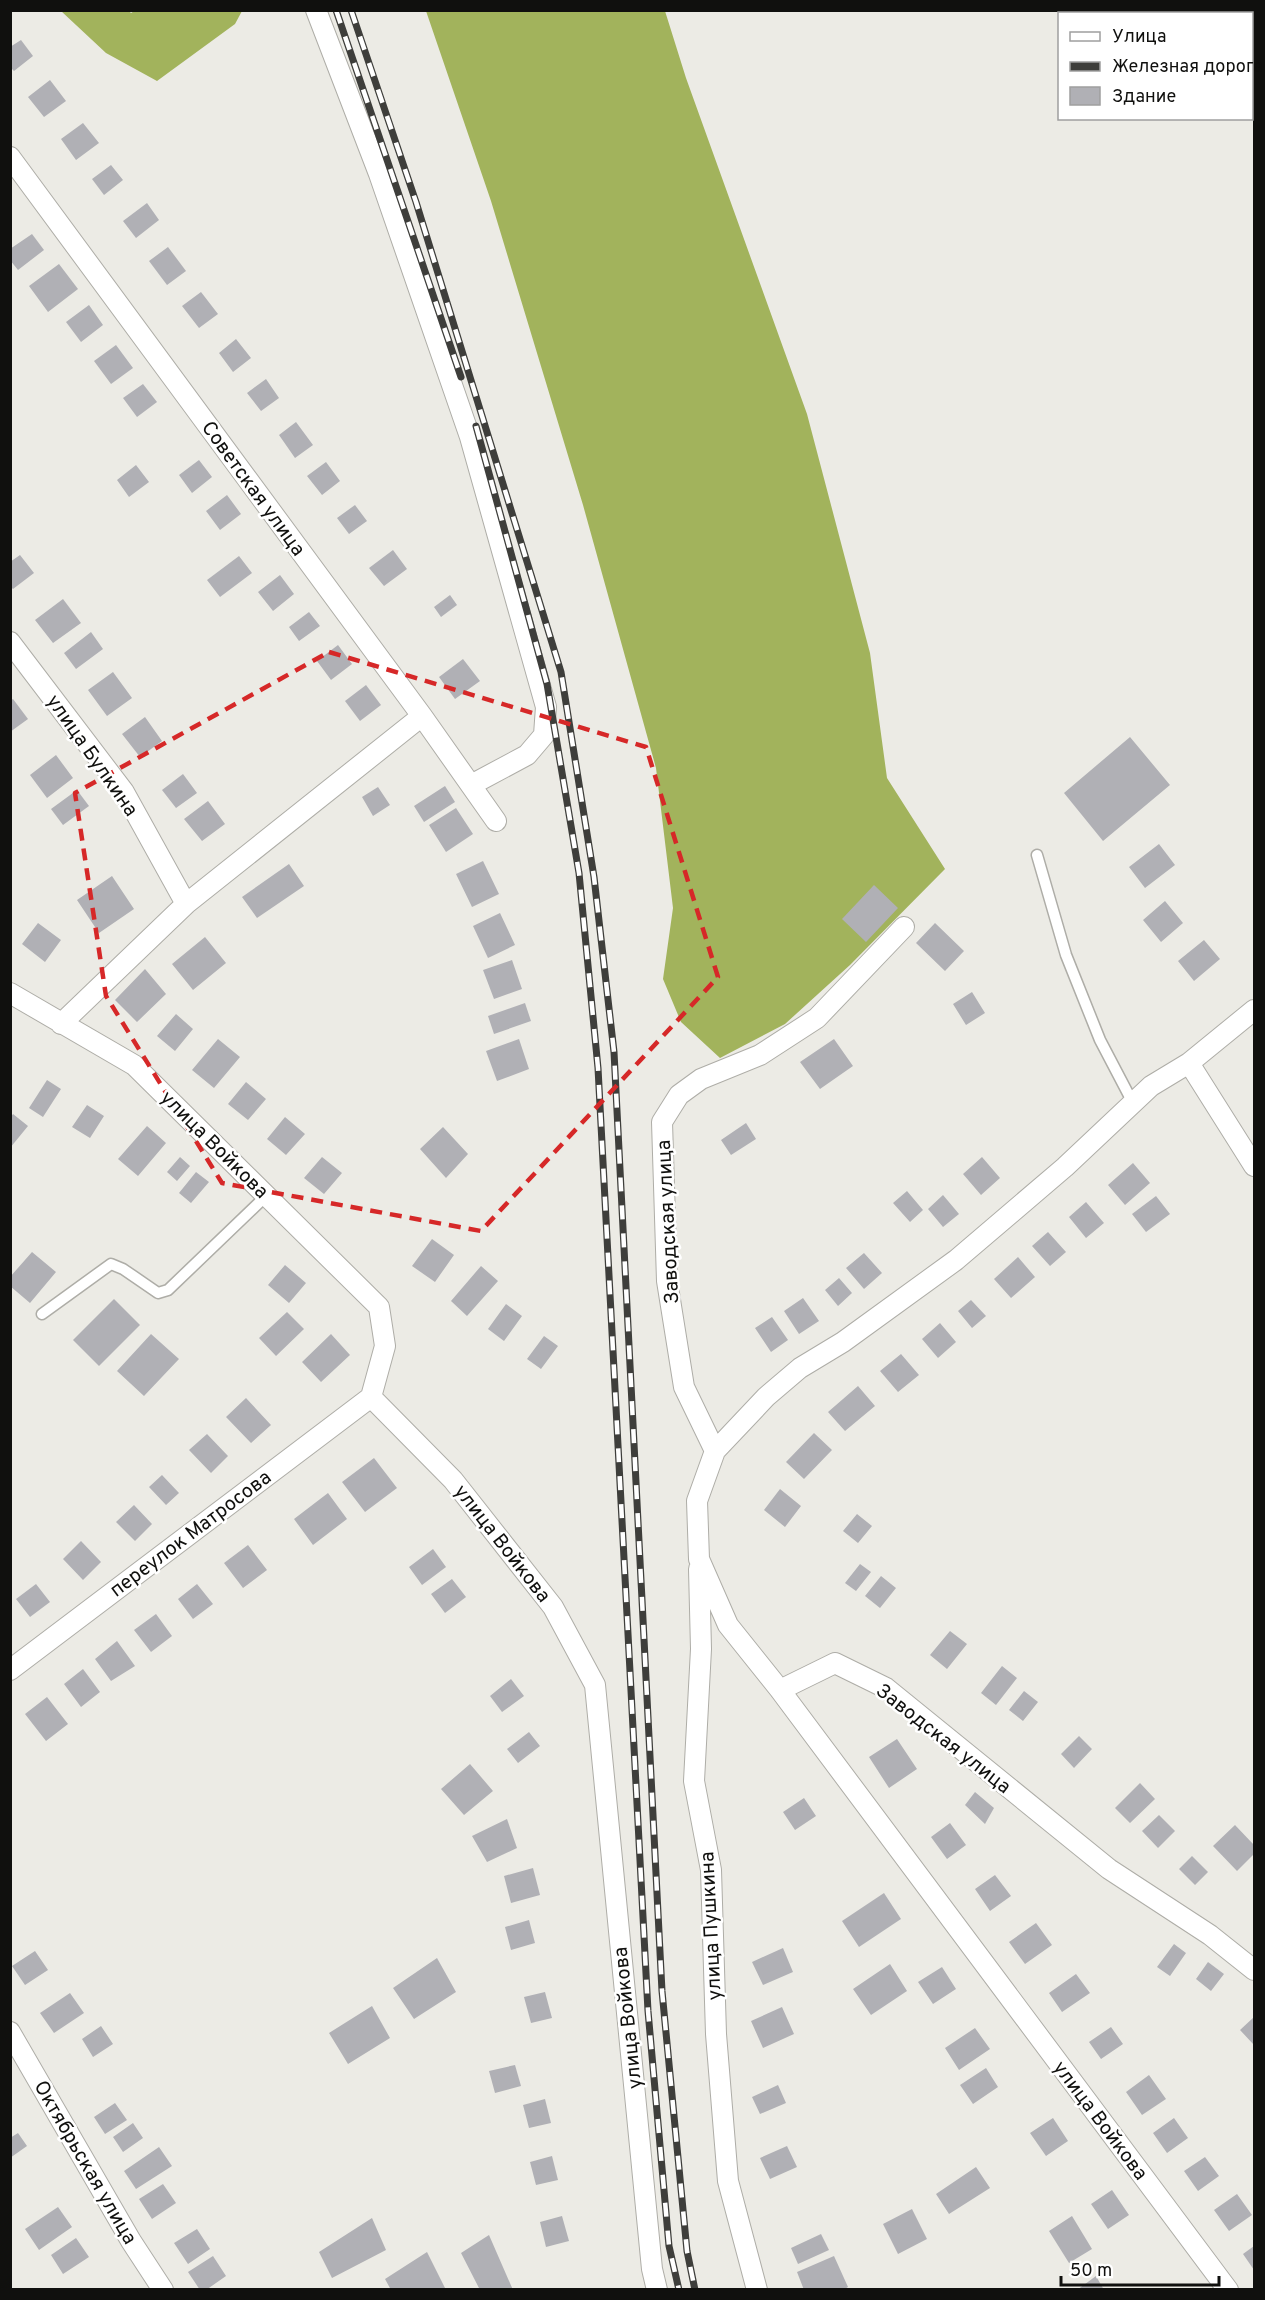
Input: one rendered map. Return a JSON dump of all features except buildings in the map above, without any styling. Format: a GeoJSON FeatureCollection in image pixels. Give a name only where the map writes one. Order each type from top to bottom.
{"type":"FeatureCollection","features":[{"type":"Feature","properties":{"kind":"street"},"geometry":{"type":"LineString","coordinates":[[316,10],[379,174],[470,437],[546,707],[544,735],[527,755],[471,785]]}},
{"type":"Feature","properties":{"kind":"street","name":"Советская улица"},"geometry":{"type":"LineString","coordinates":[[10,157],[422,716],[496,820]]}},
{"type":"Feature","properties":{"kind":"street","name":"улица Булкина"},"geometry":{"type":"LineString","coordinates":[[10,642],[124,792],[186,904]]}},
{"type":"Feature","properties":{"kind":"street"},"geometry":{"type":"LineString","coordinates":[[62,1024],[186,904],[422,716]]}},
{"type":"Feature","properties":{"kind":"street","name":"Заводская улица"},"geometry":{"type":"LineString","coordinates":[[715,1451],[684,1387],[667,1281],[662,1122],[679,1095],[701,1079],[760,1055],[817,1018],[904,927]]}},
{"type":"Feature","properties":{"kind":"street","name":"улица Войкова"},"geometry":{"type":"LineString","coordinates":[[10,993],[134,1065],[380,1307],[385,1346],[370,1397],[453,1480],[553,1607],[595,1685],[652,2269],[657,2289]]}},
{"type":"Feature","properties":{"kind":"street"},"geometry":{"type":"LineString","coordinates":[[780,1690],[728,1625],[699,1559],[698,1501],[715,1451],[766,1397],[800,1368],[843,1342],[956,1260],[1065,1167],[1151,1086],[1189,1063],[1254,1010]]}},
{"type":"Feature","properties":{"kind":"street"},"geometry":{"type":"LineString","coordinates":[[1189,1063],[1254,1166]]}},
{"type":"Feature","properties":{"kind":"street","name":"переулок Матросова"},"geometry":{"type":"LineString","coordinates":[[10,1670],[370,1397]]}},
{"type":"Feature","properties":{"kind":"street","name":"улица Пушкина"},"geometry":{"type":"LineString","coordinates":[[699,1559],[701,1649],[694,1781],[711,1870],[716,2034],[728,2181],[758,2289]]}},
{"type":"Feature","properties":{"kind":"street","name":"Заводская улица"},"geometry":{"type":"LineString","coordinates":[[780,1690],[836,1663],[886,1688],[1109,1869],[1210,1935],[1254,1970]]}},
{"type":"Feature","properties":{"kind":"street","name":"улица Войкова"},"geometry":{"type":"LineString","coordinates":[[780,1690],[1228,2289]]}},
{"type":"Feature","properties":{"kind":"street","name":"Октябрьская улица"},"geometry":{"type":"LineString","coordinates":[[10,2032],[131,2241],[163,2289]]}},
{"type":"Feature","properties":{"kind":"lane"},"geometry":{"type":"LineString","coordinates":[[1037,855],[1066,954],[1100,1040],[1133,1103]]}},
{"type":"Feature","properties":{"kind":"lane"},"geometry":{"type":"LineString","coordinates":[[42,1314],[111,1264],[123,1269],[158,1293],[168,1290],[267,1195]]}},
{"type":"Feature","properties":{"kind":"highlighted area"},"geometry":{"type":"Polygon","coordinates":[[[329,652],[646,747],[718,977],[481,1231],[222,1183],[106,996],[75,793],[329,652]]]}},
{"type":"Feature","properties":{"kind":"green space"},"geometry":{"type":"Polygon","coordinates":[[[136,10],[242,11],[235,24],[157,81],[106,53],[61,11],[129,11],[131,13],[136,10]]]}},
{"type":"Feature","properties":{"kind":"green space"},"geometry":{"type":"Polygon","coordinates":[[[426,11],[665,11],[686,78],[807,414],[870,653],[887,778],[945,869],[850,965],[785,1024],[720,1058],[681,1022],[663,979],[673,908],[656,768],[583,505],[491,201],[426,11]]]}},
{"type":"Feature","properties":{"kind":"railway"},"geometry":{"type":"LineString","coordinates":[[336,10],[461,377]]}},
{"type":"Feature","properties":{"kind":"railway"},"geometry":{"type":"LineString","coordinates":[[351,10],[416,202],[561,672],[594,877],[614,1052],[662,1991],[687,2251],[695,2290]]}},
{"type":"Feature","properties":{"kind":"railway"},"geometry":{"type":"LineString","coordinates":[[476,426],[547,684],[579,873],[598,1068],[648,2011],[669,2246],[679,2290]]}}]}
